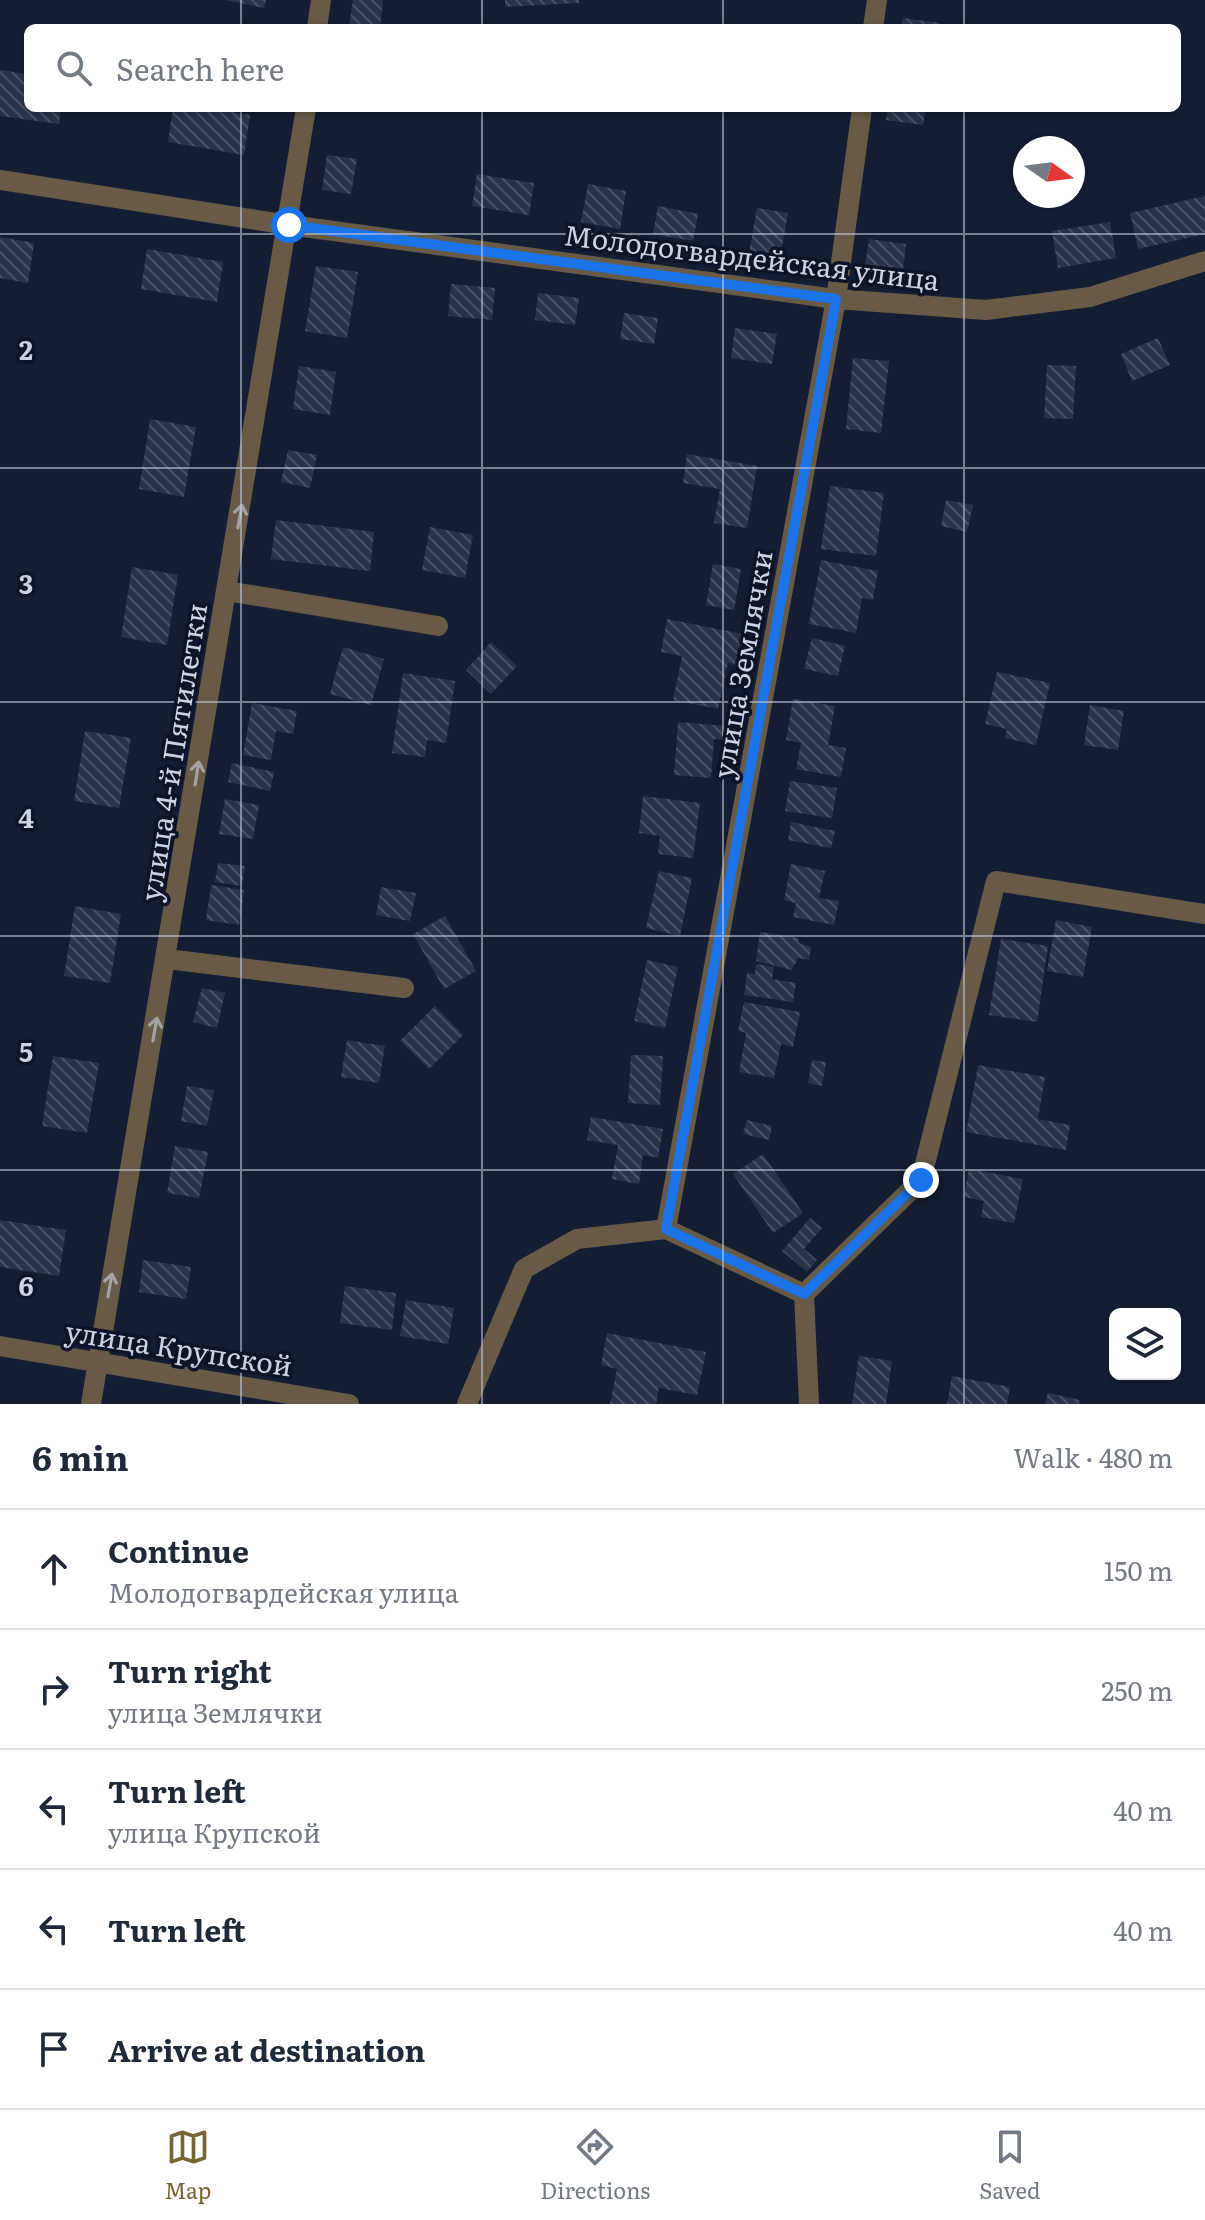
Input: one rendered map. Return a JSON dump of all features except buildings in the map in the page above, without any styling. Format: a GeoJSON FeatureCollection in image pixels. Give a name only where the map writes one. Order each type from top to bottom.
{"type":"FeatureCollection","features":[{"type":"Feature","properties":{"kind":"street"},"geometry":{"type":"LineString","coordinates":[[318,24],[321,0]]}},
{"type":"Feature","properties":{"kind":"street"},"geometry":{"type":"LineString","coordinates":[[874,24],[877,0]]}},
{"type":"Feature","properties":{"kind":"street","name":"улица 4-й Пятилетки"},"geometry":{"type":"LineString","coordinates":[[91,1404],[305,112]]}},
{"type":"Feature","properties":{"kind":"street","name":"улица Землячки"},"geometry":{"type":"LineString","coordinates":[[666,1229],[836,299],[861,112]]}},
{"type":"Feature","properties":{"kind":"street","name":"Молодогвардейская улица"},"geometry":{"type":"LineString","coordinates":[[0,180],[289,225],[836,299],[986,310],[1090,297],[1205,261]]}},
{"type":"Feature","properties":{"kind":"street"},"geometry":{"type":"LineString","coordinates":[[227,591],[438,626]]}},
{"type":"Feature","properties":{"kind":"street"},"geometry":{"type":"LineString","coordinates":[[809,1404],[804,1294],[921,1180],[996,881],[1205,914]]}},
{"type":"Feature","properties":{"kind":"street"},"geometry":{"type":"LineString","coordinates":[[167,959],[404,988]]}},
{"type":"Feature","properties":{"kind":"street"},"geometry":{"type":"LineString","coordinates":[[467,1404],[524,1269],[577,1239],[666,1229],[804,1294]]}},
{"type":"Feature","properties":{"kind":"street","name":"улица Крупской"},"geometry":{"type":"LineString","coordinates":[[0,1346],[349,1404]]}},
{"type":"Feature","properties":{"kind":"route"},"geometry":{"type":"LineString","coordinates":[[289,225],[836,299],[666,1229],[804,1294],[921,1180]]}}]}
